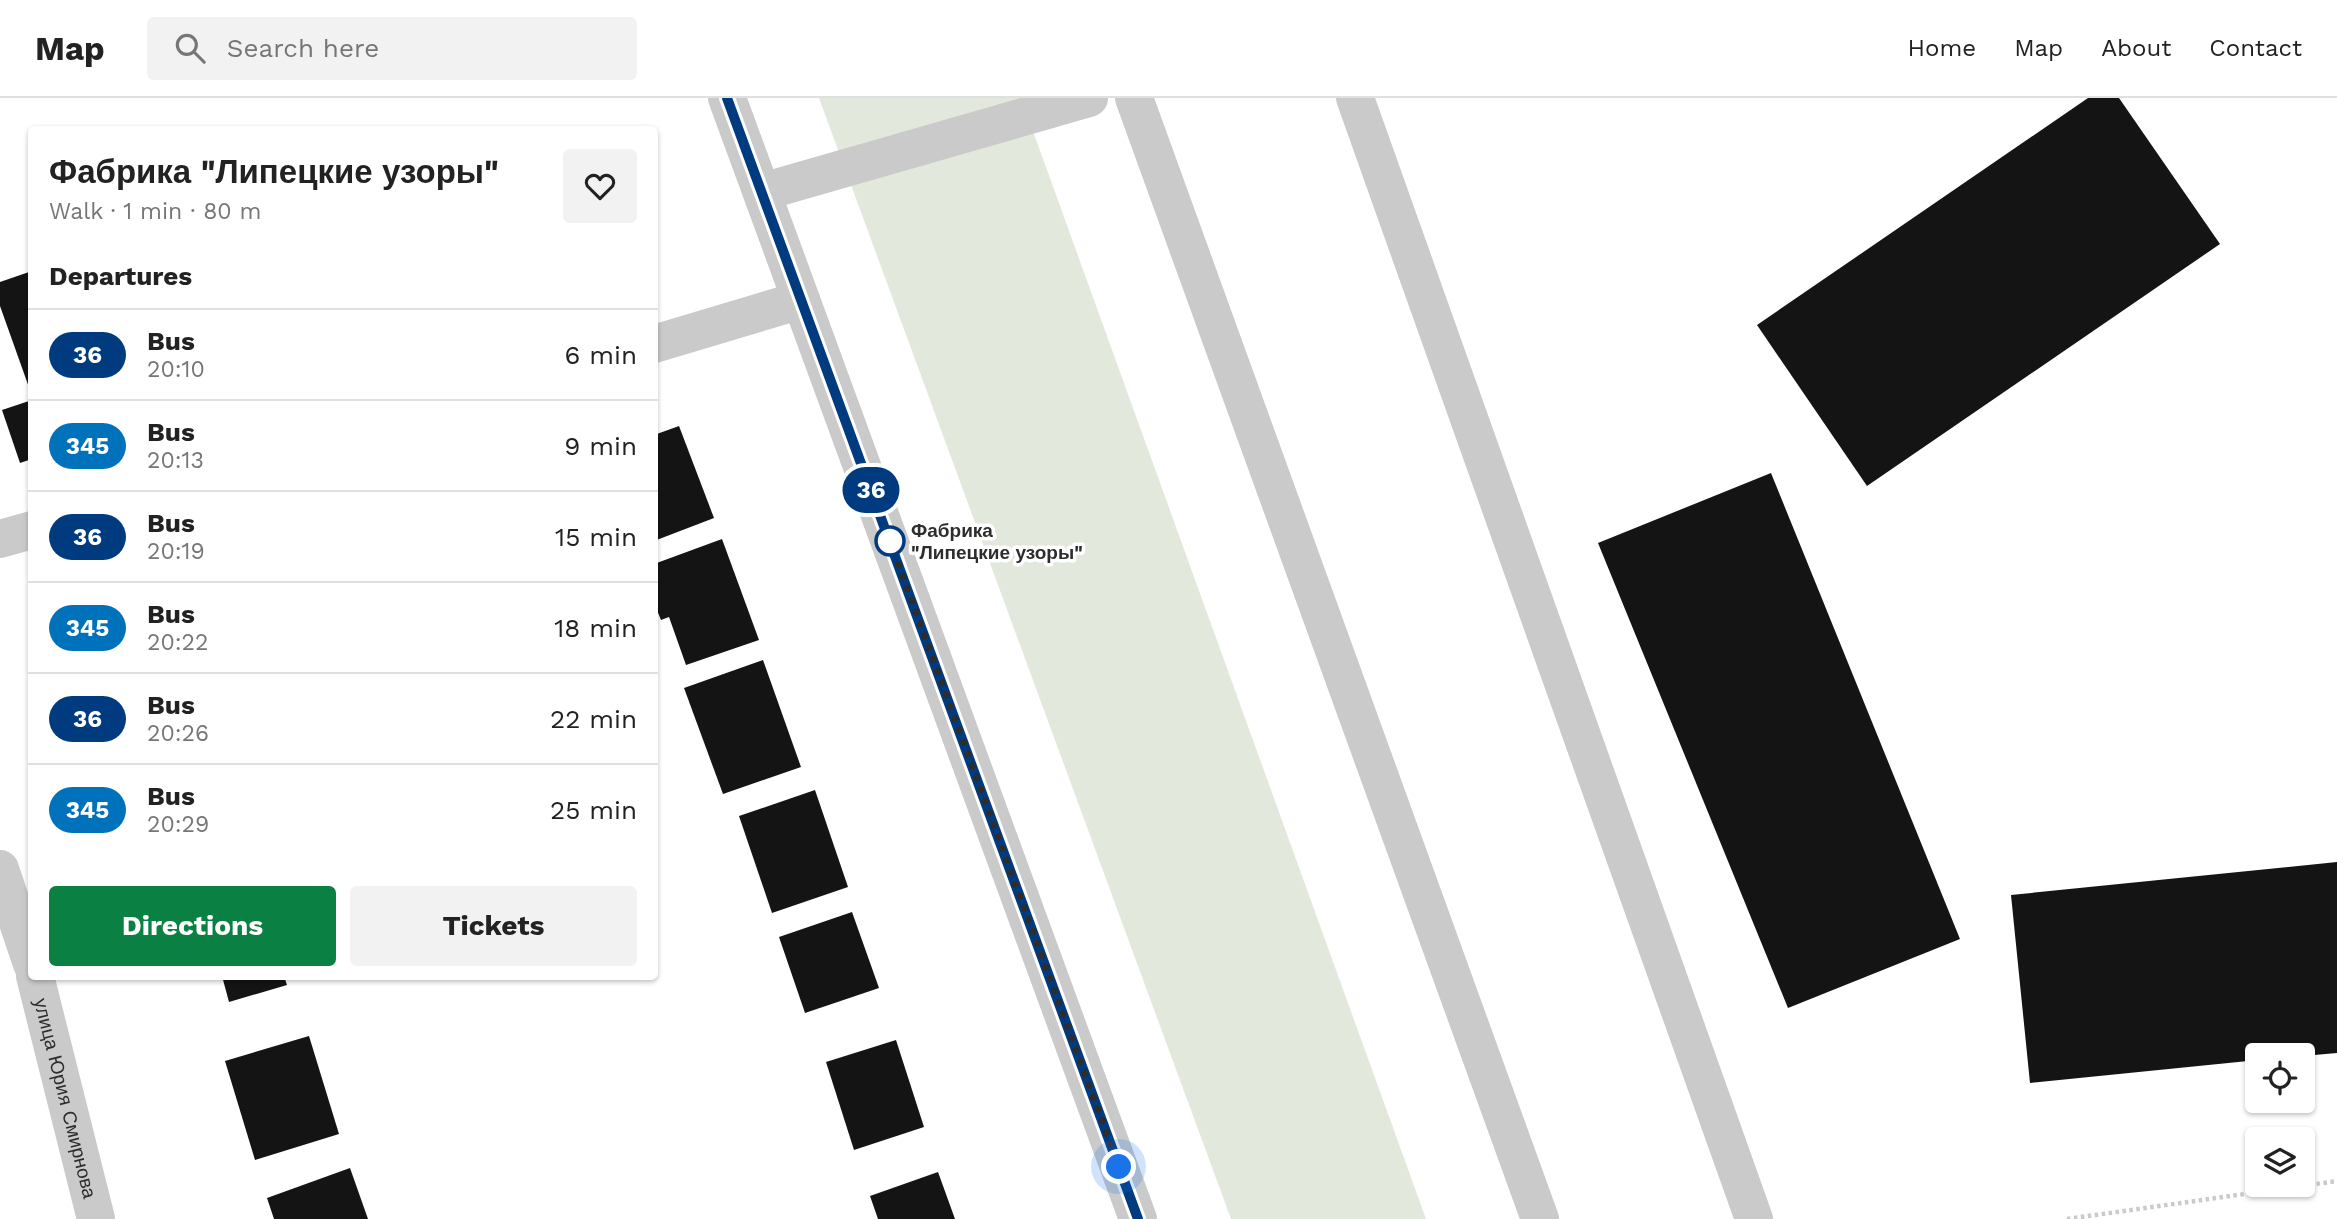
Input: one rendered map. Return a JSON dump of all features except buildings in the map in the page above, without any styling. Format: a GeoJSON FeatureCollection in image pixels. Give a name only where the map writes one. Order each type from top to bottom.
{"type":"FeatureCollection","features":[{"type":"Feature","properties":{"kind":"street"},"geometry":{"type":"LineString","coordinates":[[727,98],[1138,1219]]}},
{"type":"Feature","properties":{"kind":"street"},"geometry":{"type":"LineString","coordinates":[[762,192],[1088,98]]}},
{"type":"Feature","properties":{"kind":"street"},"geometry":{"type":"LineString","coordinates":[[1134,98],[1540,1219]]}},
{"type":"Feature","properties":{"kind":"street"},"geometry":{"type":"LineString","coordinates":[[1355,98],[1754,1219]]}},
{"type":"Feature","properties":{"kind":"street"},"geometry":{"type":"LineString","coordinates":[[658,343],[802,300]]}},
{"type":"Feature","properties":{"kind":"street"},"geometry":{"type":"LineString","coordinates":[[0,539],[28,531]]}},
{"type":"Feature","properties":{"kind":"street"},"geometry":{"type":"LineString","coordinates":[[0,869],[28,952]]}},
{"type":"Feature","properties":{"kind":"street","name":"улица Юрия Смирнова"},"geometry":{"type":"LineString","coordinates":[[36,980],[96,1219]]}},
{"type":"Feature","properties":{"kind":"path"},"geometry":{"type":"LineString","coordinates":[[2067,1219],[2337,1181]]}},
{"type":"Feature","properties":{"kind":"shaded area"},"geometry":{"type":"Polygon","coordinates":[[[819,98],[1021,98],[1426,1219],[1231,1219],[819,98]]]}},
{"type":"Feature","properties":{"kind":"bus line","name":"36"},"geometry":{"type":"LineString","coordinates":[[727,98],[1138,1219]]}},
{"type":"Feature","properties":{"kind":"place","name":"Фабрика \"Липецкие узоры\""},"geometry":{"type":"Point","coordinates":[890,541]}},
{"type":"Feature","properties":{"kind":"route"},"geometry":{"type":"LineString","coordinates":[[890,541],[1119,1167]]}}]}
